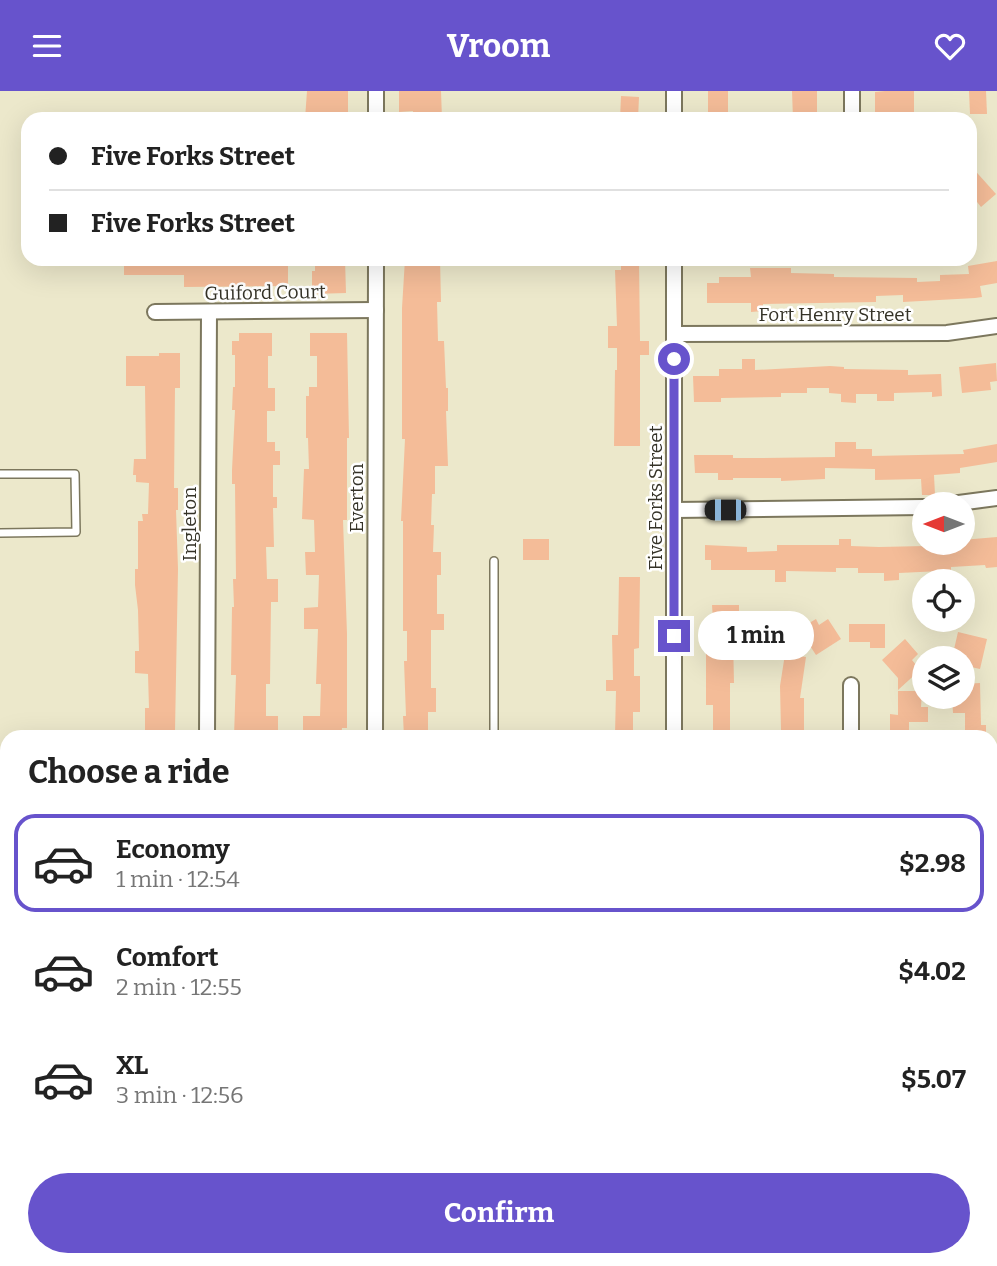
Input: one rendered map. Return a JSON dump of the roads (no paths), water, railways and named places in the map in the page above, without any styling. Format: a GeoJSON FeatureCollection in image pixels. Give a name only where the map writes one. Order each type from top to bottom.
{"type":"FeatureCollection","features":[{"type":"Feature","properties":{"kind":"street"},"geometry":{"type":"LineString","coordinates":[[376,91],[376,112]]}},
{"type":"Feature","properties":{"kind":"street"},"geometry":{"type":"LineString","coordinates":[[674,91],[674,112]]}},
{"type":"Feature","properties":{"kind":"street"},"geometry":{"type":"LineString","coordinates":[[852,91],[852,112]]}},
{"type":"Feature","properties":{"kind":"street","name":"Everton"},"geometry":{"type":"LineString","coordinates":[[375,730],[376,266]]}},
{"type":"Feature","properties":{"kind":"street","name":"Five Forks Street"},"geometry":{"type":"LineString","coordinates":[[674,266],[674,730]]}},
{"type":"Feature","properties":{"kind":"street","name":"Guiford Court"},"geometry":{"type":"LineString","coordinates":[[155,312],[376,310]]}},
{"type":"Feature","properties":{"kind":"street","name":"Ingleton"},"geometry":{"type":"LineString","coordinates":[[207,730],[209,312]]}},
{"type":"Feature","properties":{"kind":"street","name":"Fort Henry Street"},"geometry":{"type":"LineString","coordinates":[[674,334],[908,334],[947,333],[997,326]]}},
{"type":"Feature","properties":{"kind":"street"},"geometry":{"type":"LineString","coordinates":[[975,501],[997,498]]}},
{"type":"Feature","properties":{"kind":"street"},"geometry":{"type":"LineString","coordinates":[[674,510],[912,507]]}},
{"type":"Feature","properties":{"kind":"street"},"geometry":{"type":"LineString","coordinates":[[851,685],[851,730]]}},
{"type":"Feature","properties":{"kind":"lane"},"geometry":{"type":"LineString","coordinates":[[0,474],[75,474],[76,532],[0,533]]}},
{"type":"Feature","properties":{"kind":"lane"},"geometry":{"type":"LineString","coordinates":[[494,561],[494,730]]}}]}
